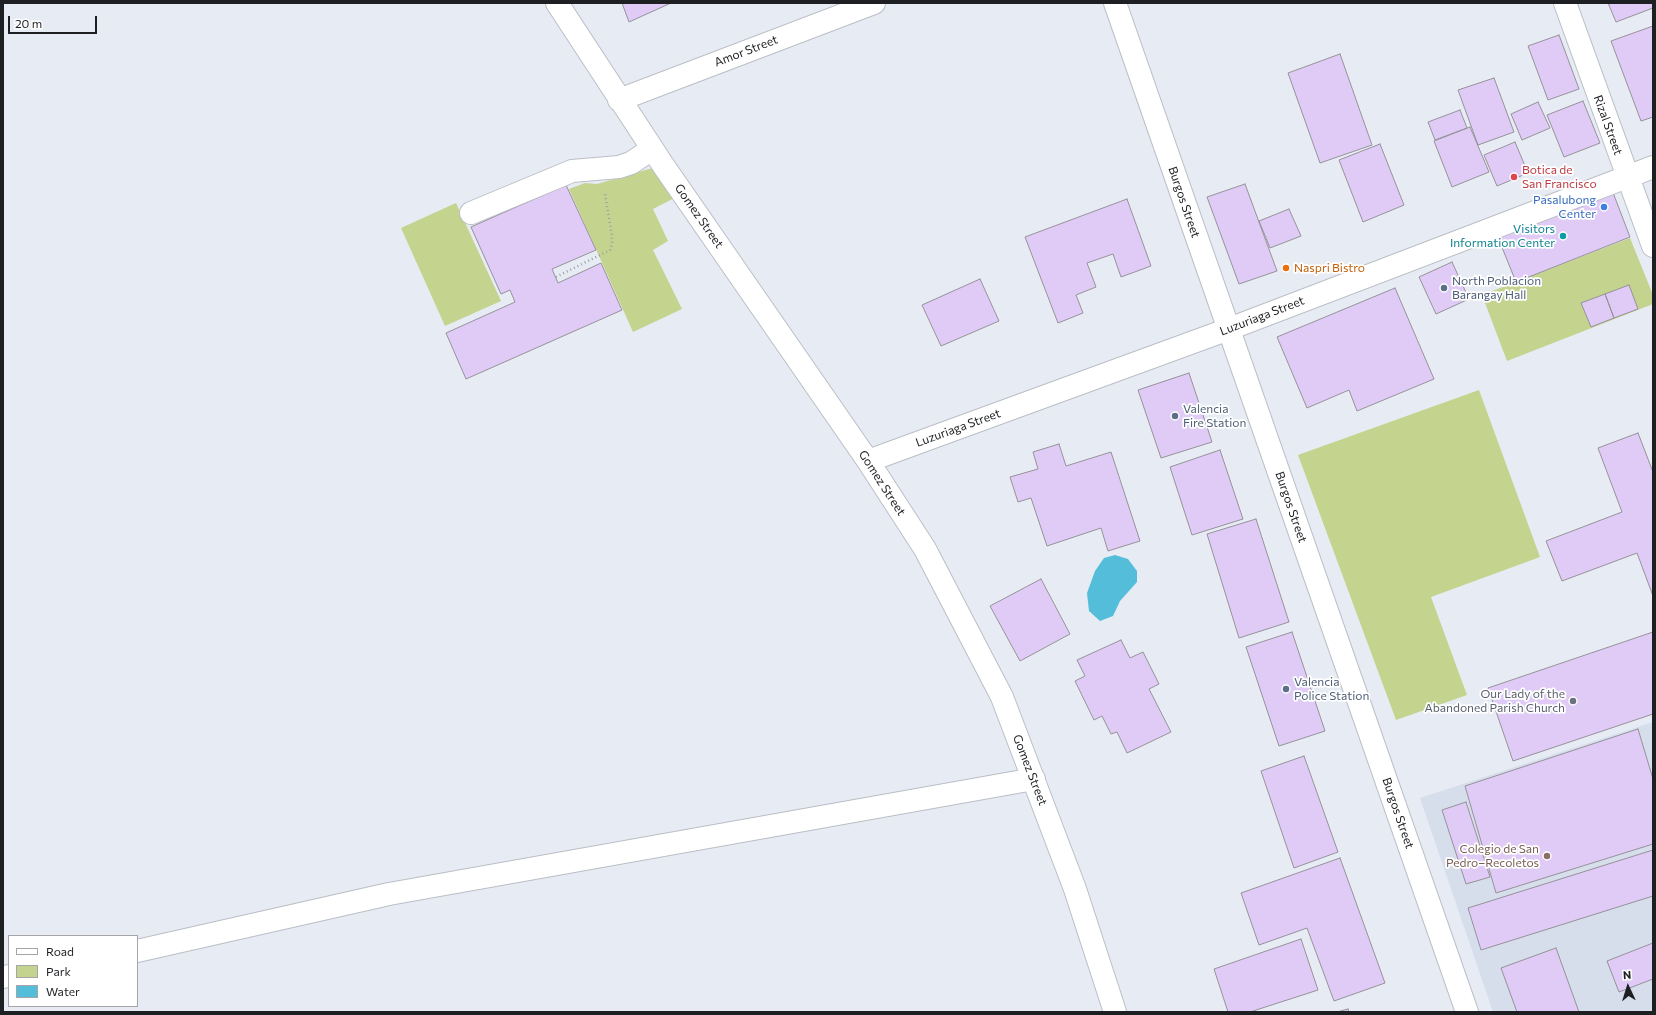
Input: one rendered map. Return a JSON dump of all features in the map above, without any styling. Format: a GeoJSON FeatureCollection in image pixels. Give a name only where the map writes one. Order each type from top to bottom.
{"type":"FeatureCollection","features":[{"type":"Feature","properties":{"kind":"street","name":"Gomez Street"},"geometry":{"type":"LineString","coordinates":[[557,3],[652,149],[868,461],[925,549],[1002,697],[1075,889],[1115,1012]]}},
{"type":"Feature","properties":{"kind":"street","name":"Amor Street"},"geometry":{"type":"LineString","coordinates":[[619,100],[874,3]]}},
{"type":"Feature","properties":{"kind":"street","name":"Burgos Street"},"geometry":{"type":"LineString","coordinates":[[1114,3],[1468,1012]]}},
{"type":"Feature","properties":{"kind":"street","name":"Rizal Street"},"geometry":{"type":"LineString","coordinates":[[1565,3],[1653,246]]}},
{"type":"Feature","properties":{"kind":"street"},"geometry":{"type":"LineString","coordinates":[[471,213],[572,171],[619,167],[631,163],[652,149]]}},
{"type":"Feature","properties":{"kind":"street","name":"Luzuriaga Street"},"geometry":{"type":"LineString","coordinates":[[868,461],[1229,329],[1653,167]]}},
{"type":"Feature","properties":{"kind":"street"},"geometry":{"type":"LineString","coordinates":[[138,951],[389,894],[1034,779]]}},
{"type":"Feature","properties":{"kind":"path"},"geometry":{"type":"LineString","coordinates":[[556,277],[610,250],[612,236],[605,191]]}},
{"type":"Feature","properties":{"kind":"shaded area","name":"Colegio de San Pedro–Recoletos"},"geometry":{"type":"Polygon","coordinates":[[[1653,722],[1653,1012],[1493,1012],[1420,798],[1653,722]]]}},
{"type":"Feature","properties":{"kind":"green space"},"geometry":{"type":"Polygon","coordinates":[[[663,165],[682,194],[653,209],[668,241],[653,250],[682,309],[633,332],[569,189],[585,183],[597,184],[663,165]]]}},
{"type":"Feature","properties":{"kind":"green space"},"geometry":{"type":"Polygon","coordinates":[[[456,203],[501,301],[445,326],[401,228],[456,203]]]}},
{"type":"Feature","properties":{"kind":"green space"},"geometry":{"type":"Polygon","coordinates":[[[1630,238],[1653,295],[1653,304],[1507,361],[1482,295],[1630,238]]]}},
{"type":"Feature","properties":{"kind":"green space"},"geometry":{"type":"Polygon","coordinates":[[[1479,390],[1540,557],[1431,597],[1467,695],[1396,720],[1298,455],[1479,390]]]}},
{"type":"Feature","properties":{"kind":"water"},"geometry":{"type":"Polygon","coordinates":[[[1115,555],[1128,559],[1137,571],[1137,582],[1120,601],[1113,616],[1100,621],[1089,611],[1087,593],[1095,571],[1104,558],[1115,555]]]}},
{"type":"Feature","properties":{"kind":"building"},"geometry":{"type":"Polygon","coordinates":[[[622,3],[671,3],[629,22],[622,3]]]}},
{"type":"Feature","properties":{"kind":"building"},"geometry":{"type":"Polygon","coordinates":[[[1608,3],[1653,3],[1653,8],[1616,22],[1608,3]]]}},
{"type":"Feature","properties":{"kind":"building"},"geometry":{"type":"Polygon","coordinates":[[[1653,26],[1653,117],[1641,121],[1611,41],[1653,26]]]}},
{"type":"Feature","properties":{"kind":"building"},"geometry":{"type":"Polygon","coordinates":[[[1559,35],[1579,89],[1548,100],[1528,46],[1559,35]]]}},
{"type":"Feature","properties":{"kind":"building"},"geometry":{"type":"Polygon","coordinates":[[[1340,54],[1372,145],[1320,163],[1288,73],[1340,54]]]}},
{"type":"Feature","properties":{"kind":"building"},"geometry":{"type":"Polygon","coordinates":[[[1494,78],[1514,132],[1478,145],[1458,90],[1494,78]]]}},
{"type":"Feature","properties":{"kind":"building"},"geometry":{"type":"Polygon","coordinates":[[[1583,101],[1600,143],[1564,157],[1547,115],[1583,101]]]}},
{"type":"Feature","properties":{"kind":"building"},"geometry":{"type":"Polygon","coordinates":[[[1538,102],[1550,128],[1522,140],[1511,114],[1538,102]]]}},
{"type":"Feature","properties":{"kind":"building"},"geometry":{"type":"Polygon","coordinates":[[[1460,110],[1467,128],[1435,140],[1428,122],[1460,110]]]}},
{"type":"Feature","properties":{"kind":"building"},"geometry":{"type":"Polygon","coordinates":[[[1470,127],[1489,172],[1452,187],[1434,141],[1470,127]]]}},
{"type":"Feature","properties":{"kind":"building"},"geometry":{"type":"Polygon","coordinates":[[[1515,142],[1528,173],[1497,186],[1484,155],[1515,142]]]}},
{"type":"Feature","properties":{"kind":"building"},"geometry":{"type":"Polygon","coordinates":[[[1380,144],[1404,205],[1363,222],[1339,160],[1380,144]]]}},
{"type":"Feature","properties":{"kind":"building"},"geometry":{"type":"Polygon","coordinates":[[[1245,184],[1277,271],[1239,284],[1207,197],[1245,184]]]}},
{"type":"Feature","properties":{"kind":"building"},"geometry":{"type":"Polygon","coordinates":[[[566,185],[596,250],[552,269],[558,283],[601,263],[622,310],[466,379],[446,333],[515,302],[510,290],[501,294],[471,227],[566,185]]]}},
{"type":"Feature","properties":{"kind":"building","name":"Visitors Information Center"},"geometry":{"type":"Polygon","coordinates":[[[1612,190],[1630,237],[1516,282],[1497,235],[1612,190]]]}},
{"type":"Feature","properties":{"kind":"building"},"geometry":{"type":"Polygon","coordinates":[[[1127,199],[1151,266],[1121,277],[1113,254],[1087,263],[1096,287],[1076,295],[1083,313],[1058,323],[1025,237],[1127,199]]]}},
{"type":"Feature","properties":{"kind":"building"},"geometry":{"type":"Polygon","coordinates":[[[1289,209],[1301,236],[1270,248],[1259,221],[1289,209]]]}},
{"type":"Feature","properties":{"kind":"building","name":"North Poblacion Barangay Hall"},"geometry":{"type":"Polygon","coordinates":[[[1452,262],[1469,299],[1436,314],[1419,277],[1452,262]]]}},
{"type":"Feature","properties":{"kind":"building"},"geometry":{"type":"Polygon","coordinates":[[[980,279],[999,321],[941,346],[922,305],[980,279]]]}},
{"type":"Feature","properties":{"kind":"building"},"geometry":{"type":"Polygon","coordinates":[[[1629,285],[1638,309],[1614,318],[1605,294],[1629,285]]]}},
{"type":"Feature","properties":{"kind":"building"},"geometry":{"type":"Polygon","coordinates":[[[1395,288],[1434,379],[1357,411],[1349,390],[1307,408],[1277,337],[1395,288]]]}},
{"type":"Feature","properties":{"kind":"building"},"geometry":{"type":"Polygon","coordinates":[[[1605,294],[1614,318],[1591,327],[1581,303],[1605,294]]]}},
{"type":"Feature","properties":{"kind":"building","name":"Valencia Fire Station"},"geometry":{"type":"Polygon","coordinates":[[[1189,373],[1212,442],[1161,458],[1138,390],[1189,373]]]}},
{"type":"Feature","properties":{"kind":"building"},"geometry":{"type":"Polygon","coordinates":[[[1638,433],[1653,472],[1653,596],[1637,553],[1562,581],[1546,541],[1622,512],[1598,448],[1638,433]]]}},
{"type":"Feature","properties":{"kind":"building"},"geometry":{"type":"Polygon","coordinates":[[[1059,444],[1066,466],[1111,452],[1140,541],[1108,551],[1101,528],[1047,546],[1031,498],[1018,502],[1010,477],[1038,469],[1033,452],[1059,444]]]}},
{"type":"Feature","properties":{"kind":"building"},"geometry":{"type":"Polygon","coordinates":[[[1220,450],[1243,519],[1192,535],[1170,467],[1220,450]]]}},
{"type":"Feature","properties":{"kind":"building"},"geometry":{"type":"Polygon","coordinates":[[[1256,519],[1289,622],[1239,638],[1207,534],[1256,519]]]}},
{"type":"Feature","properties":{"kind":"building"},"geometry":{"type":"Polygon","coordinates":[[[1041,579],[1070,634],[1020,661],[990,606],[1041,579]]]}},
{"type":"Feature","properties":{"kind":"building","name":"Valencia Police Station"},"geometry":{"type":"Polygon","coordinates":[[[1292,632],[1325,731],[1279,746],[1246,647],[1292,632]]]}},
{"type":"Feature","properties":{"kind":"building","name":"Our Lady of the Abandoned Parish Church"},"geometry":{"type":"Polygon","coordinates":[[[1653,632],[1653,714],[1513,761],[1488,688],[1653,632]]]}},
{"type":"Feature","properties":{"kind":"building"},"geometry":{"type":"Polygon","coordinates":[[[1121,640],[1130,658],[1143,652],[1159,684],[1149,689],[1171,732],[1127,753],[1117,732],[1111,734],[1102,716],[1094,720],[1075,681],[1085,676],[1077,660],[1121,640]]]}},
{"type":"Feature","properties":{"kind":"building"},"geometry":{"type":"Polygon","coordinates":[[[1638,729],[1653,779],[1653,844],[1496,893],[1465,786],[1638,729]]]}},
{"type":"Feature","properties":{"kind":"building"},"geometry":{"type":"Polygon","coordinates":[[[1304,756],[1338,852],[1294,868],[1261,771],[1304,756]]]}},
{"type":"Feature","properties":{"kind":"building"},"geometry":{"type":"Polygon","coordinates":[[[1466,802],[1490,877],[1466,884],[1442,810],[1466,802]]]}},
{"type":"Feature","properties":{"kind":"building"},"geometry":{"type":"Polygon","coordinates":[[[1653,850],[1653,896],[1481,950],[1468,908],[1653,850]]]}},
{"type":"Feature","properties":{"kind":"building"},"geometry":{"type":"Polygon","coordinates":[[[1340,858],[1385,983],[1334,1001],[1307,928],[1259,945],[1241,893],[1340,858]]]}},
{"type":"Feature","properties":{"kind":"building"},"geometry":{"type":"Polygon","coordinates":[[[1301,939],[1318,990],[1250,1012],[1228,1012],[1214,969],[1301,939]]]}},
{"type":"Feature","properties":{"kind":"building"},"geometry":{"type":"Polygon","coordinates":[[[1653,943],[1653,979],[1619,992],[1607,961],[1653,943]]]}},
{"type":"Feature","properties":{"kind":"building"},"geometry":{"type":"Polygon","coordinates":[[[1556,948],[1579,1012],[1517,1012],[1501,968],[1556,948]]]}},
{"type":"Feature","properties":{"kind":"building"},"geometry":{"type":"Polygon","coordinates":[[[1348,1009],[1349,1012],[1337,1012],[1348,1009]]]}},
{"type":"Feature","properties":{"kind":"place","name":"Botica de San Francisco"},"geometry":{"type":"Point","coordinates":[1514,177]}},
{"type":"Feature","properties":{"kind":"place","name":"Pasalubong Center"},"geometry":{"type":"Point","coordinates":[1604,207]}},
{"type":"Feature","properties":{"kind":"place","name":"Visitors Information Center"},"geometry":{"type":"Point","coordinates":[1563,236]}},
{"type":"Feature","properties":{"kind":"place","name":"Naspri Bistro"},"geometry":{"type":"Point","coordinates":[1286,268]}},
{"type":"Feature","properties":{"kind":"place","name":"North Poblacion Barangay Hall"},"geometry":{"type":"Point","coordinates":[1444,288]}},
{"type":"Feature","properties":{"kind":"place","name":"Valencia Fire Station"},"geometry":{"type":"Point","coordinates":[1175,416]}},
{"type":"Feature","properties":{"kind":"place","name":"Valencia Police Station"},"geometry":{"type":"Point","coordinates":[1286,689]}},
{"type":"Feature","properties":{"kind":"place","name":"Our Lady of the Abandoned Parish Church"},"geometry":{"type":"Point","coordinates":[1573,701]}},
{"type":"Feature","properties":{"kind":"place","name":"Colegio de San Pedro–Recoletos"},"geometry":{"type":"Point","coordinates":[1547,856]}}]}
